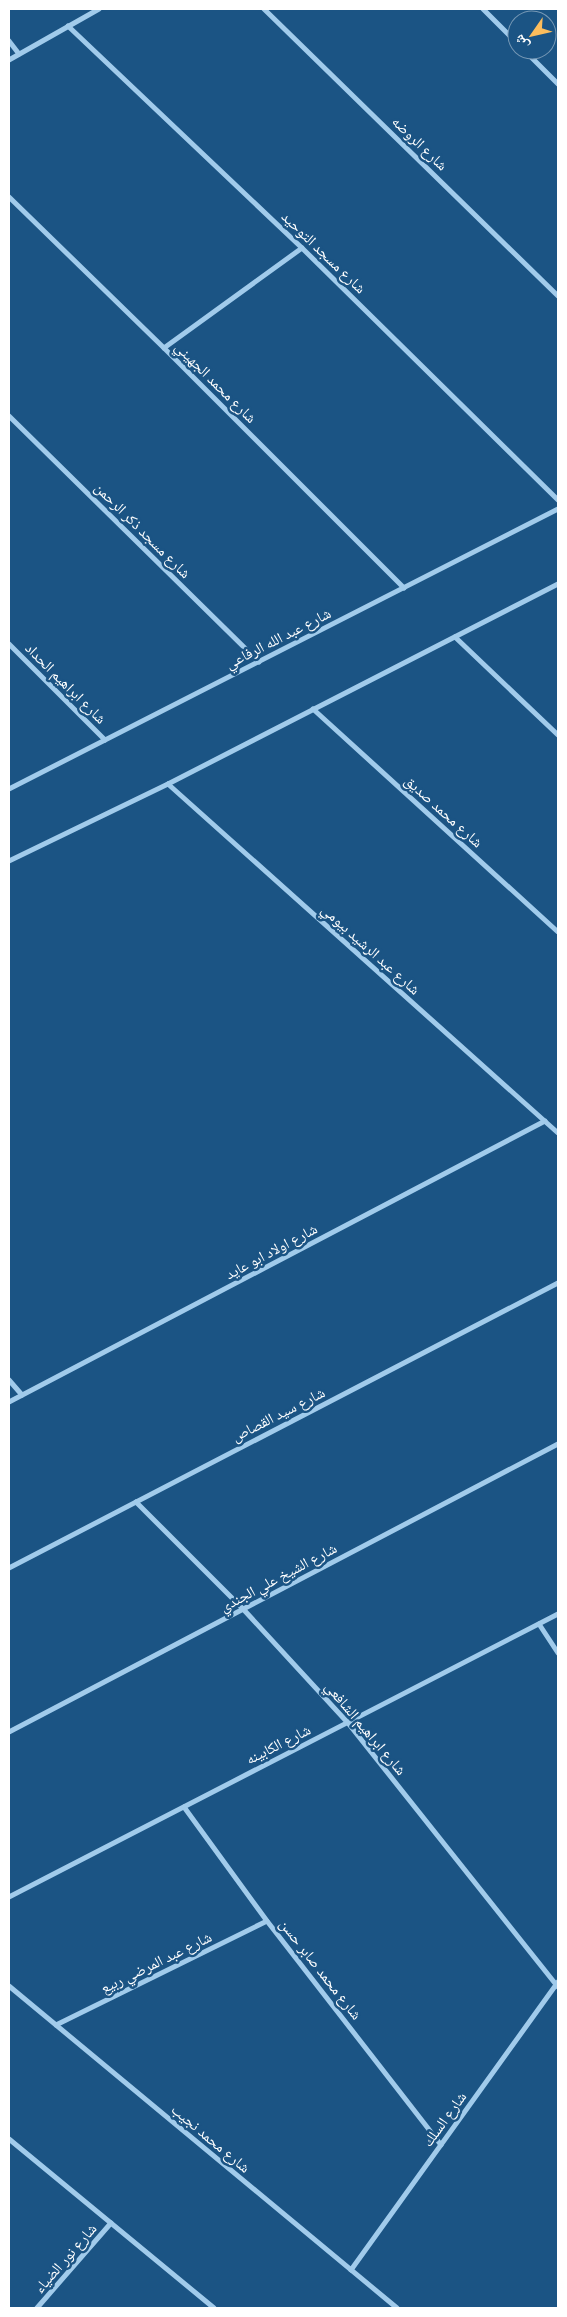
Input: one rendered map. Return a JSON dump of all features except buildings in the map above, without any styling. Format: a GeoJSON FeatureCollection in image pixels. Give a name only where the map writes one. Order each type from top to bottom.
{"type":"FeatureCollection","features":[{"type":"Feature","properties":{"kind":"street"},"geometry":{"type":"LineString","coordinates":[[9,60],[99,9]]}},
{"type":"Feature","properties":{"kind":"street","name":"شارع الروضه"},"geometry":{"type":"LineString","coordinates":[[264,9],[558,296]]}},
{"type":"Feature","properties":{"kind":"street"},"geometry":{"type":"LineString","coordinates":[[483,9],[507,33]]}},
{"type":"Feature","properties":{"kind":"street","name":"شارع مسجد التوحيد"},"geometry":{"type":"LineString","coordinates":[[68,26],[302,248],[558,500]]}},
{"type":"Feature","properties":{"kind":"street"},"geometry":{"type":"LineString","coordinates":[[9,41],[19,54]]}},
{"type":"Feature","properties":{"kind":"street"},"geometry":{"type":"LineString","coordinates":[[534,60],[558,84]]}},
{"type":"Feature","properties":{"kind":"street","name":"شارع محمد الجهيني"},"geometry":{"type":"LineString","coordinates":[[9,197],[164,348],[404,588]]}},
{"type":"Feature","properties":{"kind":"street"},"geometry":{"type":"LineString","coordinates":[[164,348],[302,248]]}},
{"type":"Feature","properties":{"kind":"street","name":"شارع مسجد ذكر الرحمن"},"geometry":{"type":"LineString","coordinates":[[9,416],[259,662]]}},
{"type":"Feature","properties":{"kind":"street","name":"شارع عبد الله الرفاعي"},"geometry":{"type":"LineString","coordinates":[[9,789],[558,509]]}},
{"type":"Feature","properties":{"kind":"street"},"geometry":{"type":"LineString","coordinates":[[9,861],[168,784],[558,584]]}},
{"type":"Feature","properties":{"kind":"street"},"geometry":{"type":"LineString","coordinates":[[455,637],[558,735]]}},
{"type":"Feature","properties":{"kind":"street","name":"شارع ابراهيم الحداد"},"geometry":{"type":"LineString","coordinates":[[9,644],[105,740]]}},
{"type":"Feature","properties":{"kind":"street","name":"شارع محمد صديق"},"geometry":{"type":"LineString","coordinates":[[313,709],[558,932]]}},
{"type":"Feature","properties":{"kind":"street","name":"شارع عبد الرشيد بيومي"},"geometry":{"type":"LineString","coordinates":[[168,784],[558,1133]]}},
{"type":"Feature","properties":{"kind":"street","name":"شارع اولاد ابو عايد"},"geometry":{"type":"LineString","coordinates":[[9,1402],[545,1121]]}},
{"type":"Feature","properties":{"kind":"street","name":"شارع سيد القصاص"},"geometry":{"type":"LineString","coordinates":[[9,1568],[558,1283]]}},
{"type":"Feature","properties":{"kind":"street"},"geometry":{"type":"LineString","coordinates":[[9,1380],[22,1395]]}},
{"type":"Feature","properties":{"kind":"street","name":"شارع الشيخ علي الجندي"},"geometry":{"type":"LineString","coordinates":[[9,1732],[558,1444]]}},
{"type":"Feature","properties":{"kind":"street","name":"شارع ابراهيم الشافعي"},"geometry":{"type":"LineString","coordinates":[[136,1502],[244,1610],[348,1723],[558,1984]]}},
{"type":"Feature","properties":{"kind":"street","name":"شارع الكابينه"},"geometry":{"type":"LineString","coordinates":[[9,1897],[558,1614]]}},
{"type":"Feature","properties":{"kind":"street"},"geometry":{"type":"LineString","coordinates":[[539,1624],[558,1652]]}},
{"type":"Feature","properties":{"kind":"street","name":"شارع محمد صابر حسن"},"geometry":{"type":"LineString","coordinates":[[184,1807],[267,1921],[440,2145]]}},
{"type":"Feature","properties":{"kind":"street","name":"شارع عبد المرضي ربيع"},"geometry":{"type":"LineString","coordinates":[[56,2025],[267,1921]]}},
{"type":"Feature","properties":{"kind":"street","name":"شارع السلك"},"geometry":{"type":"LineString","coordinates":[[351,2270],[558,1984]]}},
{"type":"Feature","properties":{"kind":"street","name":"شارع محمد نجيب"},"geometry":{"type":"LineString","coordinates":[[9,1986],[397,2308]]}},
{"type":"Feature","properties":{"kind":"street"},"geometry":{"type":"LineString","coordinates":[[9,2139],[214,2308]]}},
{"type":"Feature","properties":{"kind":"street","name":"شارع نور الضياء"},"geometry":{"type":"LineString","coordinates":[[37,2308],[111,2223]]}}]}
